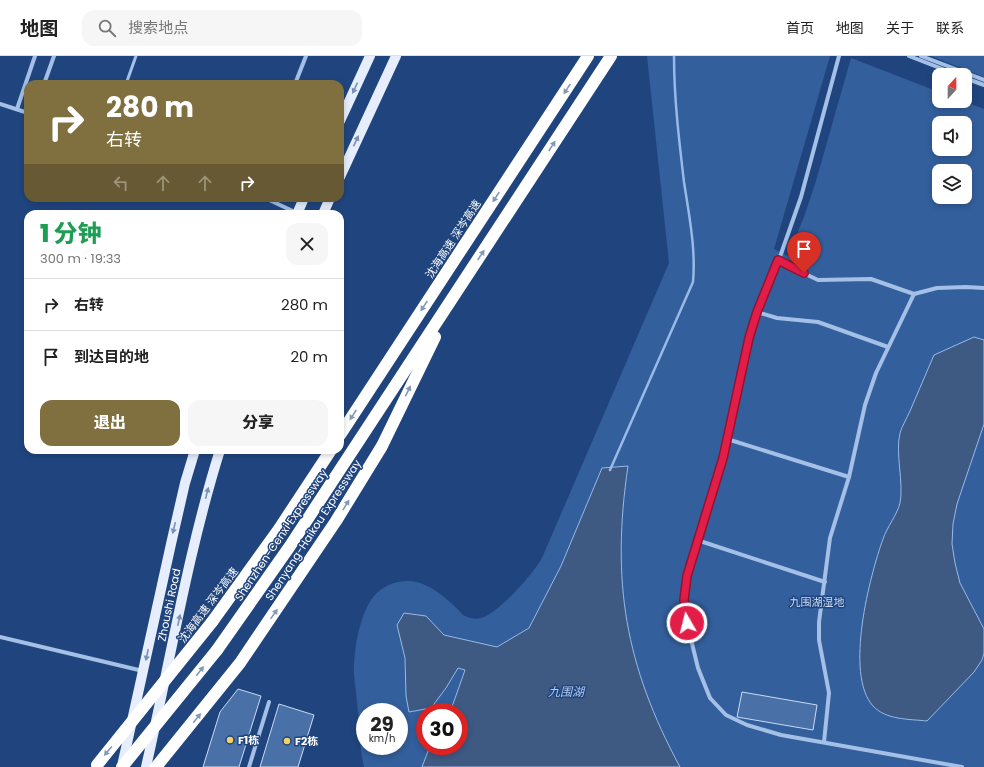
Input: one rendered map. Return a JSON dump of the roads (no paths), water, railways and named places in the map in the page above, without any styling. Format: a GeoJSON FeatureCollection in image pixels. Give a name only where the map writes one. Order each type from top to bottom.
{"type":"FeatureCollection","features":[{"type":"Feature","properties":{"kind":"highway","name":"沈海高速 深岑高速"},"geometry":{"type":"LineString","coordinates":[[344,430],[588,56]]}},
{"type":"Feature","properties":{"kind":"highway"},"geometry":{"type":"LineString","coordinates":[[460,288],[611,56]]}},
{"type":"Feature","properties":{"kind":"highway","name":"Shenzhen-Cenxi Expressway"},"geometry":{"type":"LineString","coordinates":[[122,767],[217,650],[273,573],[460,288]]}},
{"type":"Feature","properties":{"kind":"highway","name":"Shenyang-Haikou Expressway"},"geometry":{"type":"LineString","coordinates":[[156,767],[173,749],[240,663],[336,521],[382,446],[460,288]]}},
{"type":"Feature","properties":{"kind":"highway","name":"沈海高速 深岑高速"},"geometry":{"type":"LineString","coordinates":[[96,766],[212,622],[280,529],[328,454]]}},
{"type":"Feature","properties":{"kind":"main road"},"geometry":{"type":"LineString","coordinates":[[344,112],[370,56]]}},
{"type":"Feature","properties":{"kind":"main road"},"geometry":{"type":"LineString","coordinates":[[344,168],[396,56]]}},
{"type":"Feature","properties":{"kind":"main road","name":"Zhoushi Road"},"geometry":{"type":"LineString","coordinates":[[122,767],[172,536],[194,454]]}},
{"type":"Feature","properties":{"kind":"main road","name":"Zhoushi Road"},"geometry":{"type":"LineString","coordinates":[[146,767],[195,542],[219,454]]}},
{"type":"Feature","properties":{"kind":"street"},"geometry":{"type":"LineString","coordinates":[[27,80],[35,56]]}},
{"type":"Feature","properties":{"kind":"street"},"geometry":{"type":"LineString","coordinates":[[45,80],[54,56]]}},
{"type":"Feature","properties":{"kind":"street"},"geometry":{"type":"LineString","coordinates":[[297,80],[306,56]]}},
{"type":"Feature","properties":{"kind":"street"},"geometry":{"type":"LineString","coordinates":[[839,56],[801,197],[757,312],[723,458],[687,576],[684,600],[687,623],[698,668],[710,698],[726,715],[747,725],[781,735],[962,767]]}},
{"type":"Feature","properties":{"kind":"street"},"geometry":{"type":"LineString","coordinates":[[909,56],[940,68]]}},
{"type":"Feature","properties":{"kind":"street"},"geometry":{"type":"LineString","coordinates":[[921,56],[984,80]]}},
{"type":"Feature","properties":{"kind":"street"},"geometry":{"type":"LineString","coordinates":[[972,81],[984,85]]}},
{"type":"Feature","properties":{"kind":"street"},"geometry":{"type":"LineString","coordinates":[[17,109],[24,88]]}},
{"type":"Feature","properties":{"kind":"street"},"geometry":{"type":"LineString","coordinates":[[0,104],[24,112]]}},
{"type":"Feature","properties":{"kind":"street"},"geometry":{"type":"LineString","coordinates":[[273,202],[290,210]]}},
{"type":"Feature","properties":{"kind":"street"},"geometry":{"type":"LineString","coordinates":[[778,260],[818,280],[871,279],[914,294],[937,288],[984,288]]}},
{"type":"Feature","properties":{"kind":"street"},"geometry":{"type":"LineString","coordinates":[[824,742],[829,693],[819,640],[824,582],[830,538],[850,477],[865,405],[876,373],[914,294]]}},
{"type":"Feature","properties":{"kind":"street"},"geometry":{"type":"LineString","coordinates":[[757,312],[777,318],[818,322],[888,347]]}},
{"type":"Feature","properties":{"kind":"street"},"geometry":{"type":"LineString","coordinates":[[727,439],[850,477]]}},
{"type":"Feature","properties":{"kind":"street"},"geometry":{"type":"LineString","coordinates":[[697,540],[824,582]]}},
{"type":"Feature","properties":{"kind":"street"},"geometry":{"type":"LineString","coordinates":[[0,637],[144,671]]}},
{"type":"Feature","properties":{"kind":"street"},"geometry":{"type":"LineString","coordinates":[[249,767],[269,702]]}},
{"type":"Feature","properties":{"kind":"lane"},"geometry":{"type":"LineString","coordinates":[[127,80],[136,56]]}},
{"type":"Feature","properties":{"kind":"water"},"geometry":{"type":"Polygon","coordinates":[[[974,337],[984,340],[984,424],[957,504],[953,524],[952,544],[960,583],[984,629],[984,653],[982,660],[974,672],[927,721],[898,718],[878,711],[873,706],[865,691],[860,671],[860,649],[866,599],[883,539],[900,503],[901,486],[898,450],[902,428],[934,355],[974,337]]]}},
{"type":"Feature","properties":{"kind":"water","name":"九围湖"},"geometry":{"type":"Polygon","coordinates":[[[628,466],[623,508],[621,547],[622,585],[627,621],[635,657],[646,693],[661,729],[680,767],[422,767],[427,755],[468,755],[468,703],[453,703],[465,670],[458,668],[435,703],[416,703],[416,711],[409,712],[406,696],[405,658],[397,625],[404,613],[426,616],[444,635],[497,647],[529,628],[561,566],[602,468],[628,466]]]}},
{"type":"Feature","properties":{"kind":"waterway"},"geometry":{"type":"LineString","coordinates":[[610,470],[693,282],[693,245],[679,135],[674,56]]}},
{"type":"Feature","properties":{"kind":"place","name":"F1栋"},"geometry":{"type":"Point","coordinates":[230,740]}},
{"type":"Feature","properties":{"kind":"place","name":"F2栋"},"geometry":{"type":"Point","coordinates":[287,741]}},
{"type":"Feature","properties":{"kind":"park label","name":"九围湖湿地"},"geometry":{"type":"Point","coordinates":[817,602]}}]}
